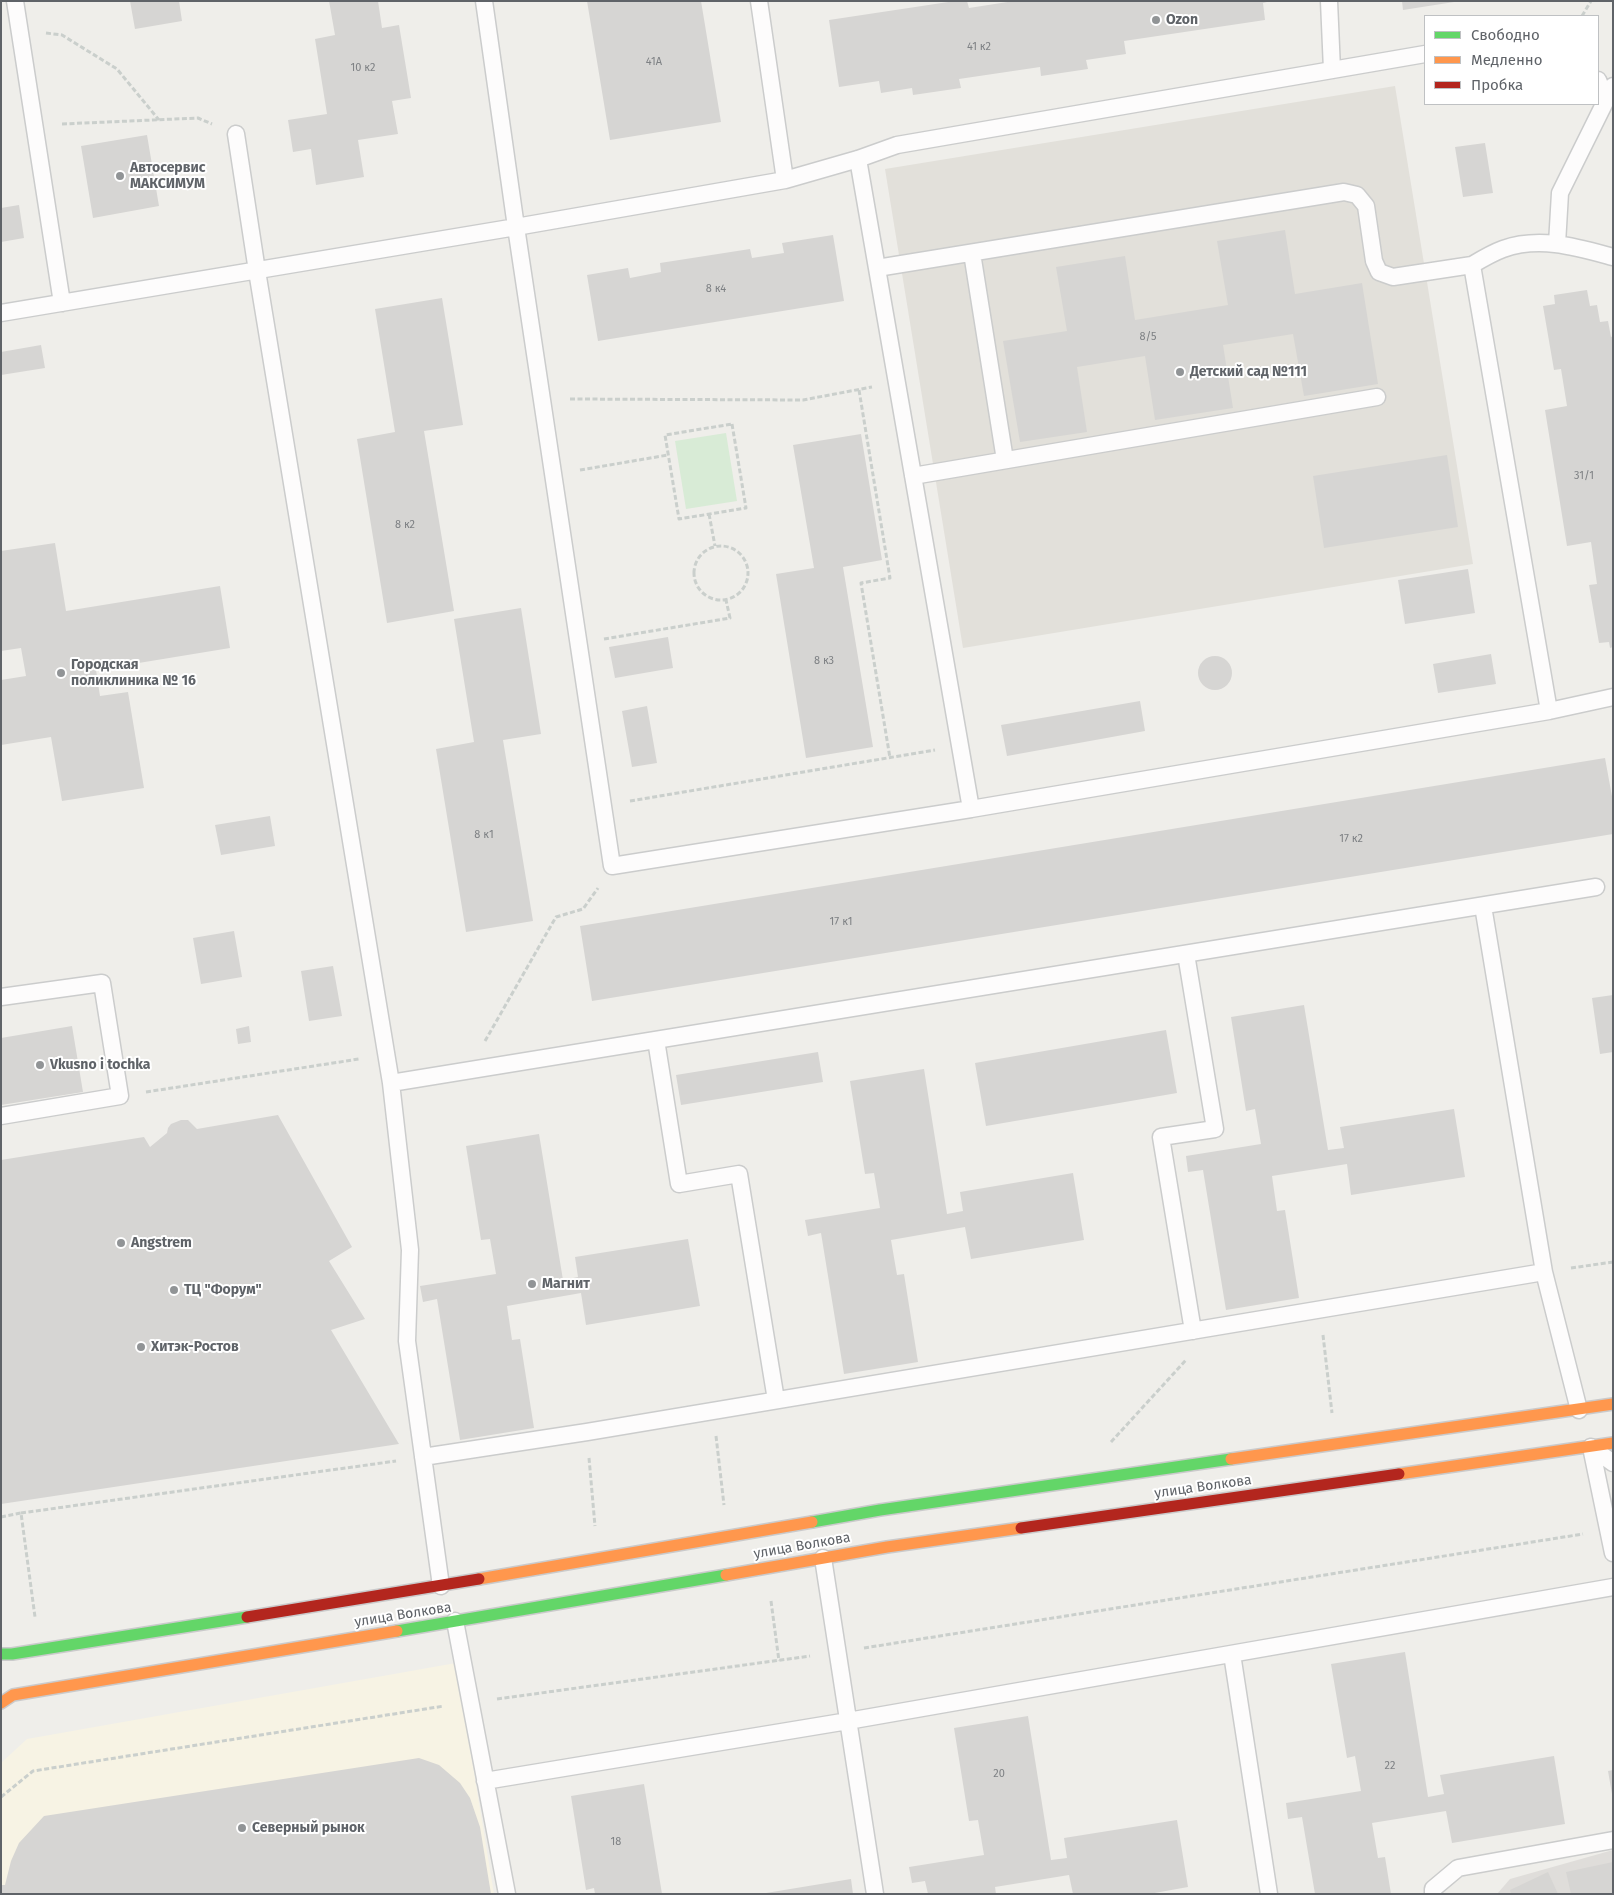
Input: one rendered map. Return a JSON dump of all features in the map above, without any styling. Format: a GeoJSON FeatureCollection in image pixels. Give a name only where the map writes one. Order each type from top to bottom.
{"type":"FeatureCollection","features":[{"type":"Feature","properties":{"kind":"main road","name":"улица Волкова"},"geometry":{"type":"LineString","coordinates":[[1,1654],[12,1654],[441,1586],[880,1510],[1613,1404]]}},
{"type":"Feature","properties":{"kind":"main road","name":"улица Волкова"},"geometry":{"type":"LineString","coordinates":[[1,1703],[13,1695],[455,1622],[887,1546],[1613,1443]]}},
{"type":"Feature","properties":{"kind":"lane"},"geometry":{"type":"LineString","coordinates":[[15,1],[62,303]]}},
{"type":"Feature","properties":{"kind":"lane"},"geometry":{"type":"LineString","coordinates":[[484,1],[541,398],[612,866],[971,809],[1549,710],[1613,697]]}},
{"type":"Feature","properties":{"kind":"lane"},"geometry":{"type":"LineString","coordinates":[[759,1],[785,180]]}},
{"type":"Feature","properties":{"kind":"lane"},"geometry":{"type":"LineString","coordinates":[[1329,1],[1332,70]]}},
{"type":"Feature","properties":{"kind":"lane"},"geometry":{"type":"LineString","coordinates":[[1,313],[785,180],[858,159],[898,144],[1424,54]]}},
{"type":"Feature","properties":{"kind":"lane"},"geometry":{"type":"LineString","coordinates":[[1557,244],[1560,193],[1609,92],[1599,81]]}},
{"type":"Feature","properties":{"kind":"lane"},"geometry":{"type":"LineString","coordinates":[[236,134],[390,1083],[410,1250],[407,1341],[441,1586]]}},
{"type":"Feature","properties":{"kind":"lane"},"geometry":{"type":"LineString","coordinates":[[858,159],[971,809]]}},
{"type":"Feature","properties":{"kind":"lane"},"geometry":{"type":"LineString","coordinates":[[877,268],[1344,192],[1357,195],[1366,206],[1374,261],[1379,272],[1393,276],[1472,265],[1502,249],[1525,243],[1565,244],[1613,257]]}},
{"type":"Feature","properties":{"kind":"lane"},"geometry":{"type":"LineString","coordinates":[[972,253],[1006,460]]}},
{"type":"Feature","properties":{"kind":"lane"},"geometry":{"type":"LineString","coordinates":[[1472,265],[1549,710]]}},
{"type":"Feature","properties":{"kind":"lane"},"geometry":{"type":"LineString","coordinates":[[913,476],[1377,397]]}},
{"type":"Feature","properties":{"kind":"lane"},"geometry":{"type":"LineString","coordinates":[[390,1083],[1596,887]]}},
{"type":"Feature","properties":{"kind":"lane"},"geometry":{"type":"LineString","coordinates":[[1483,906],[1544,1272],[1579,1410]]}},
{"type":"Feature","properties":{"kind":"lane"},"geometry":{"type":"LineString","coordinates":[[1186,954],[1215,1128],[1161,1137],[1193,1331]]}},
{"type":"Feature","properties":{"kind":"lane"},"geometry":{"type":"LineString","coordinates":[[1,997],[102,983],[120,1096],[1,1116]]}},
{"type":"Feature","properties":{"kind":"lane"},"geometry":{"type":"LineString","coordinates":[[656,1040],[679,1184],[739,1174],[776,1400]]}},
{"type":"Feature","properties":{"kind":"lane"},"geometry":{"type":"LineString","coordinates":[[423,1457],[587,1432],[1544,1272]]}},
{"type":"Feature","properties":{"kind":"lane"},"geometry":{"type":"LineString","coordinates":[[1591,1447],[1613,1463]]}},
{"type":"Feature","properties":{"kind":"lane"},"geometry":{"type":"LineString","coordinates":[[1591,1447],[1613,1553]]}},
{"type":"Feature","properties":{"kind":"lane"},"geometry":{"type":"LineString","coordinates":[[823,1558],[875,1894]]}},
{"type":"Feature","properties":{"kind":"lane"},"geometry":{"type":"LineString","coordinates":[[485,1781],[848,1721],[1613,1587]]}},
{"type":"Feature","properties":{"kind":"lane"},"geometry":{"type":"LineString","coordinates":[[455,1622],[507,1894]]}},
{"type":"Feature","properties":{"kind":"lane"},"geometry":{"type":"LineString","coordinates":[[1232,1654],[1269,1894]]}},
{"type":"Feature","properties":{"kind":"lane"},"geometry":{"type":"LineString","coordinates":[[1433,1894],[1433,1889],[1458,1868],[1613,1840]]}},
{"type":"Feature","properties":{"kind":"path"},"geometry":{"type":"LineString","coordinates":[[1583,15],[1590,1]]}},
{"type":"Feature","properties":{"kind":"path"},"geometry":{"type":"LineString","coordinates":[[20,32],[62,34],[117,69],[159,120]]}},
{"type":"Feature","properties":{"kind":"path"},"geometry":{"type":"LineString","coordinates":[[34,126],[198,118],[236,134]]}},
{"type":"Feature","properties":{"kind":"path"},"geometry":{"type":"LineString","coordinates":[[541,398],[803,400],[897,382]]}},
{"type":"Feature","properties":{"kind":"path"},"geometry":{"type":"LineString","coordinates":[[859,390],[890,578],[861,583],[890,758]]}},
{"type":"Feature","properties":{"kind":"path"},"geometry":{"type":"LineString","coordinates":[[732,424],[746,508],[709,514],[679,518],[665,435],[732,424]]}},
{"type":"Feature","properties":{"kind":"path"},"geometry":{"type":"LineString","coordinates":[[553,474],[668,455]]}},
{"type":"Feature","properties":{"kind":"path"},"geometry":{"type":"LineString","coordinates":[[709,514],[715,546]]}},
{"type":"Feature","properties":{"kind":"path"},"geometry":{"type":"LineString","coordinates":[[715,546],[728,547],[738,552],[746,562],[748,574],[745,586],[738,595],[726,600],[714,600],[703,595],[696,585],[693,573],[696,561],[704,552],[715,546]]}},
{"type":"Feature","properties":{"kind":"path"},"geometry":{"type":"LineString","coordinates":[[579,643],[730,618],[726,600]]}},
{"type":"Feature","properties":{"kind":"path"},"geometry":{"type":"LineString","coordinates":[[603,806],[960,746]]}},
{"type":"Feature","properties":{"kind":"path"},"geometry":{"type":"LineString","coordinates":[[468,1070],[556,918],[584,908],[612,866]]}},
{"type":"Feature","properties":{"kind":"path"},"geometry":{"type":"LineString","coordinates":[[120,1096],[386,1055]]}},
{"type":"Feature","properties":{"kind":"path"},"geometry":{"type":"LineString","coordinates":[[1544,1272],[1613,1262]]}},
{"type":"Feature","properties":{"kind":"path"},"geometry":{"type":"LineString","coordinates":[[1320,1309],[1332,1413]]}},
{"type":"Feature","properties":{"kind":"path"},"geometry":{"type":"LineString","coordinates":[[1108,1446],[1217,1326]]}},
{"type":"Feature","properties":{"kind":"path"},"geometry":{"type":"LineString","coordinates":[[713,1411],[724,1506]]}},
{"type":"Feature","properties":{"kind":"path"},"geometry":{"type":"LineString","coordinates":[[587,1432],[596,1531]]}},
{"type":"Feature","properties":{"kind":"path"},"geometry":{"type":"LineString","coordinates":[[1,1517],[423,1457]]}},
{"type":"Feature","properties":{"kind":"path"},"geometry":{"type":"LineString","coordinates":[[21,1513],[36,1619]]}},
{"type":"Feature","properties":{"kind":"path"},"geometry":{"type":"LineString","coordinates":[[1,1797],[33,1771],[470,1702],[838,1652],[1609,1530]]}},
{"type":"Feature","properties":{"kind":"path"},"geometry":{"type":"LineString","coordinates":[[766,1568],[779,1661]]}},
{"type":"Feature","properties":{"kind":"shaded area","name":"Детский сад №111"},"geometry":{"type":"Polygon","coordinates":[[[1395,86],[1473,564],[963,648],[885,169],[1395,86]]]}},
{"type":"Feature","properties":{"kind":"shaded area","name":"Северный рынок"},"geometry":{"type":"Polygon","coordinates":[[[456,1663],[494,1894],[1,1894],[1,1763],[27,1739],[456,1663]]]}},
{"type":"Feature","properties":{"kind":"shaded area"},"geometry":{"type":"Polygon","coordinates":[[[1613,1850],[1613,1894],[1497,1894],[1510,1879],[1613,1850]]]}},
{"type":"Feature","properties":{"kind":"green space"},"geometry":{"type":"Polygon","coordinates":[[[726,433],[737,501],[686,509],[675,441],[726,433]]]}},
{"type":"Feature","properties":{"kind":"building"},"geometry":{"type":"Polygon","coordinates":[[[130,1],[179,1],[182,21],[135,29],[130,1]]]}},
{"type":"Feature","properties":{"kind":"building"},"geometry":{"type":"Polygon","coordinates":[[[329,1],[378,1],[382,28],[399,25],[411,98],[392,101],[398,134],[358,140],[364,177],[316,185],[311,149],[293,152],[288,120],[327,114],[315,39],[335,35],[329,1]]]}},
{"type":"Feature","properties":{"kind":"building"},"geometry":{"type":"Polygon","coordinates":[[[587,1],[701,1],[721,122],[610,140],[587,1]]]}},
{"type":"Feature","properties":{"kind":"building"},"geometry":{"type":"Polygon","coordinates":[[[955,1],[967,1],[969,8],[1014,1],[1267,2],[1263,3],[1265,20],[1124,41],[1126,54],[1086,60],[1088,69],[1041,76],[1040,67],[959,79],[961,88],[913,95],[912,88],[881,93],[879,81],[839,87],[829,20],[955,1]]]}},
{"type":"Feature","properties":{"kind":"building"},"geometry":{"type":"Polygon","coordinates":[[[1402,1],[1454,1],[1454,2],[1403,10],[1402,1]]]}},
{"type":"Feature","properties":{"kind":"building","name":"Автосервис МАКСИМУМ"},"geometry":{"type":"Polygon","coordinates":[[[147,135],[159,206],[93,218],[81,146],[147,135]]]}},
{"type":"Feature","properties":{"kind":"building"},"geometry":{"type":"Polygon","coordinates":[[[1485,143],[1493,193],[1463,197],[1455,147],[1485,143]]]}},
{"type":"Feature","properties":{"kind":"building"},"geometry":{"type":"Polygon","coordinates":[[[19,205],[24,238],[1,242],[1,208],[19,205]]]}},
{"type":"Feature","properties":{"kind":"building"},"geometry":{"type":"Polygon","coordinates":[[[1285,230],[1295,294],[1362,283],[1378,384],[1304,396],[1293,334],[1223,345],[1233,408],[1155,420],[1145,356],[1077,367],[1087,432],[1020,442],[1003,341],[1067,331],[1056,267],[1125,256],[1135,320],[1228,305],[1217,241],[1285,230]]]}},
{"type":"Feature","properties":{"kind":"building"},"geometry":{"type":"Polygon","coordinates":[[[833,235],[844,301],[598,341],[587,275],[628,268],[630,278],[661,272],[660,263],[750,249],[752,258],[784,253],[782,243],[833,235]]]}},
{"type":"Feature","properties":{"kind":"building"},"geometry":{"type":"Polygon","coordinates":[[[1587,290],[1590,306],[1597,305],[1600,322],[1608,321],[1611,337],[1613,336],[1613,647],[1610,648],[1609,642],[1599,643],[1589,585],[1597,584],[1591,542],[1567,546],[1545,410],[1567,406],[1561,369],[1554,370],[1543,306],[1555,304],[1554,295],[1587,290]]]}},
{"type":"Feature","properties":{"kind":"building"},"geometry":{"type":"Polygon","coordinates":[[[442,298],[463,425],[424,431],[454,611],[387,623],[357,439],[395,432],[375,309],[442,298]]]}},
{"type":"Feature","properties":{"kind":"building"},"geometry":{"type":"Polygon","coordinates":[[[41,345],[45,368],[1,375],[1,352],[41,345]]]}},
{"type":"Feature","properties":{"kind":"building"},"geometry":{"type":"Polygon","coordinates":[[[861,434],[882,560],[843,567],[873,747],[806,758],[776,574],[814,568],[793,445],[861,434]]]}},
{"type":"Feature","properties":{"kind":"building"},"geometry":{"type":"Polygon","coordinates":[[[1447,455],[1458,527],[1324,548],[1313,476],[1447,455]]]}},
{"type":"Feature","properties":{"kind":"building","name":"Городская поликлиника № 16"},"geometry":{"type":"Polygon","coordinates":[[[55,543],[66,611],[220,586],[230,648],[96,670],[100,696],[128,692],[144,788],[62,801],[51,737],[1,745],[1,680],[26,676],[21,648],[1,651],[1,551],[55,543]]]}},
{"type":"Feature","properties":{"kind":"building"},"geometry":{"type":"Polygon","coordinates":[[[1468,569],[1475,613],[1405,624],[1398,580],[1468,569]]]}},
{"type":"Feature","properties":{"kind":"building"},"geometry":{"type":"Polygon","coordinates":[[[521,608],[541,734],[503,740],[533,921],[466,932],[436,749],[474,742],[454,619],[521,608]]]}},
{"type":"Feature","properties":{"kind":"building"},"geometry":{"type":"Polygon","coordinates":[[[668,637],[673,668],[615,678],[609,647],[668,637]]]}},
{"type":"Feature","properties":{"kind":"building"},"geometry":{"type":"Polygon","coordinates":[[[1491,654],[1496,684],[1438,693],[1433,664],[1491,654]]]}},
{"type":"Feature","properties":{"kind":"building"},"geometry":{"type":"Polygon","coordinates":[[[1215,656],[1222,657],[1227,661],[1231,666],[1231,680],[1227,685],[1222,689],[1215,690],[1208,689],[1203,685],[1199,680],[1198,673],[1199,666],[1203,661],[1208,657],[1215,656]]]}},
{"type":"Feature","properties":{"kind":"building"},"geometry":{"type":"Polygon","coordinates":[[[1140,701],[1145,731],[1007,756],[1001,725],[1140,701]]]}},
{"type":"Feature","properties":{"kind":"building"},"geometry":{"type":"Polygon","coordinates":[[[647,706],[657,763],[632,767],[622,711],[647,706]]]}},
{"type":"Feature","properties":{"kind":"building"},"geometry":{"type":"Polygon","coordinates":[[[1605,758],[1613,802],[1613,834],[592,1001],[580,926],[1605,758]]]}},
{"type":"Feature","properties":{"kind":"building"},"geometry":{"type":"Polygon","coordinates":[[[270,816],[275,846],[221,855],[215,825],[270,816]]]}},
{"type":"Feature","properties":{"kind":"building"},"geometry":{"type":"Polygon","coordinates":[[[234,931],[242,977],[201,984],[193,938],[234,931]]]}},
{"type":"Feature","properties":{"kind":"building"},"geometry":{"type":"Polygon","coordinates":[[[333,966],[342,1016],[309,1021],[301,971],[333,966]]]}},
{"type":"Feature","properties":{"kind":"building"},"geometry":{"type":"Polygon","coordinates":[[[1613,995],[1613,1052],[1600,1054],[1592,998],[1613,995]]]}},
{"type":"Feature","properties":{"kind":"building"},"geometry":{"type":"Polygon","coordinates":[[[1304,1005],[1328,1150],[1344,1148],[1340,1127],[1454,1109],[1465,1177],[1351,1195],[1347,1164],[1272,1176],[1277,1211],[1285,1210],[1299,1298],[1226,1310],[1203,1170],[1188,1172],[1186,1156],[1261,1144],[1255,1109],[1246,1111],[1231,1017],[1304,1005]]]}},
{"type":"Feature","properties":{"kind":"building","name":"Vkusno i tochka"},"geometry":{"type":"Polygon","coordinates":[[[72,1026],[83,1092],[1,1105],[1,1038],[72,1026]]]}},
{"type":"Feature","properties":{"kind":"building"},"geometry":{"type":"Polygon","coordinates":[[[249,1026],[251,1042],[238,1044],[236,1029],[249,1026]]]}},
{"type":"Feature","properties":{"kind":"building"},"geometry":{"type":"Polygon","coordinates":[[[1166,1030],[1177,1093],[986,1126],[975,1063],[1166,1030]]]}},
{"type":"Feature","properties":{"kind":"building"},"geometry":{"type":"Polygon","coordinates":[[[818,1052],[823,1082],[681,1105],[676,1075],[818,1052]]]}},
{"type":"Feature","properties":{"kind":"building"},"geometry":{"type":"Polygon","coordinates":[[[924,1069],[947,1214],[963,1211],[960,1192],[1073,1173],[1084,1240],[971,1259],[965,1227],[891,1240],[897,1275],[904,1274],[918,1362],[844,1374],[821,1233],[808,1236],[805,1220],[880,1208],[874,1173],[865,1174],[850,1081],[924,1069]]]}},
{"type":"Feature","properties":{"kind":"building","name":"ТЦ \"Форум\""},"geometry":{"type":"Polygon","coordinates":[[[278,1115],[352,1247],[329,1261],[365,1319],[331,1330],[399,1444],[1,1504],[1,1160],[144,1137],[150,1147],[167,1133],[171,1124],[181,1120],[188,1120],[197,1129],[278,1115]]]}},
{"type":"Feature","properties":{"kind":"building"},"geometry":{"type":"Polygon","coordinates":[[[539,1134],[563,1280],[578,1277],[575,1257],[688,1239],[700,1306],[586,1325],[581,1293],[507,1306],[512,1340],[520,1339],[534,1428],[460,1440],[437,1299],[423,1302],[420,1286],[496,1274],[490,1239],[481,1240],[466,1146],[539,1134]]]}},
{"type":"Feature","properties":{"kind":"building"},"geometry":{"type":"Polygon","coordinates":[[[1405,1652],[1428,1797],[1444,1794],[1440,1775],[1554,1756],[1565,1824],[1452,1843],[1446,1811],[1372,1823],[1378,1858],[1385,1857],[1391,1894],[1315,1894],[1302,1817],[1288,1819],[1286,1803],[1361,1791],[1355,1756],[1347,1758],[1331,1664],[1405,1652]]]}},
{"type":"Feature","properties":{"kind":"building"},"geometry":{"type":"Polygon","coordinates":[[[1028,1716],[1051,1860],[1067,1858],[1064,1838],[1177,1820],[1188,1887],[1149,1894],[1073,1894],[1069,1875],[995,1887],[996,1894],[928,1894],[925,1881],[912,1883],[909,1867],[984,1855],[978,1820],[969,1821],[954,1728],[1028,1716]]]}},
{"type":"Feature","properties":{"kind":"building","name":"Северный рынок"},"geometry":{"type":"Polygon","coordinates":[[[419,1758],[439,1765],[460,1783],[470,1798],[480,1827],[491,1894],[1,1894],[1,1885],[5,1885],[11,1861],[19,1843],[44,1816],[419,1758]]]}},
{"type":"Feature","properties":{"kind":"building"},"geometry":{"type":"Polygon","coordinates":[[[1613,1770],[1613,1794],[1612,1794],[1608,1771],[1613,1770]]]}},
{"type":"Feature","properties":{"kind":"building"},"geometry":{"type":"Polygon","coordinates":[[[644,1784],[662,1894],[595,1894],[594,1888],[586,1890],[571,1796],[644,1784]]]}},
{"type":"Feature","properties":{"kind":"building"},"geometry":{"type":"Polygon","coordinates":[[[1613,1862],[1613,1894],[1571,1894],[1566,1872],[1613,1862]]]}},
{"type":"Feature","properties":{"kind":"building"},"geometry":{"type":"Polygon","coordinates":[[[1548,1872],[1558,1894],[1511,1894],[1510,1890],[1548,1872]]]}},
{"type":"Feature","properties":{"kind":"building"},"geometry":{"type":"Polygon","coordinates":[[[851,1879],[853,1894],[766,1894],[766,1893],[851,1879]]]}},
{"type":"Feature","properties":{"kind":"traffic: fast"},"geometry":{"type":"LineString","coordinates":[[812,1522],[880,1510],[1231,1459]]}},
{"type":"Feature","properties":{"kind":"traffic: fast"},"geometry":{"type":"LineString","coordinates":[[397,1631],[726,1575]]}},
{"type":"Feature","properties":{"kind":"traffic: fast"},"geometry":{"type":"LineString","coordinates":[[1,1654],[12,1654],[247,1617]]}},
{"type":"Feature","properties":{"kind":"traffic: slow"},"geometry":{"type":"LineString","coordinates":[[1231,1459],[1613,1404]]}},
{"type":"Feature","properties":{"kind":"traffic: slow"},"geometry":{"type":"LineString","coordinates":[[1399,1474],[1613,1443]]}},
{"type":"Feature","properties":{"kind":"traffic: slow"},"geometry":{"type":"LineString","coordinates":[[479,1579],[812,1522]]}},
{"type":"Feature","properties":{"kind":"traffic: slow"},"geometry":{"type":"LineString","coordinates":[[726,1575],[887,1547],[1021,1528]]}},
{"type":"Feature","properties":{"kind":"traffic: slow"},"geometry":{"type":"LineString","coordinates":[[1,1703],[13,1695],[397,1631]]}},
{"type":"Feature","properties":{"kind":"traffic: jam"},"geometry":{"type":"LineString","coordinates":[[1021,1528],[1399,1474]]}},
{"type":"Feature","properties":{"kind":"traffic: jam"},"geometry":{"type":"LineString","coordinates":[[247,1617],[479,1579]]}},
{"type":"Feature","properties":{"kind":"place","name":"Ozon"},"geometry":{"type":"Point","coordinates":[1156,20]}},
{"type":"Feature","properties":{"kind":"place","name":"Автосервис МАКСИМУМ"},"geometry":{"type":"Point","coordinates":[120,176]}},
{"type":"Feature","properties":{"kind":"place","name":"Детский сад №111"},"geometry":{"type":"Point","coordinates":[1180,372]}},
{"type":"Feature","properties":{"kind":"place","name":"Городская поликлиника № 16"},"geometry":{"type":"Point","coordinates":[61,673]}},
{"type":"Feature","properties":{"kind":"place","name":"Vkusno i tochka"},"geometry":{"type":"Point","coordinates":[40,1065]}},
{"type":"Feature","properties":{"kind":"place","name":"Angstrem"},"geometry":{"type":"Point","coordinates":[121,1243]}},
{"type":"Feature","properties":{"kind":"place","name":"Магнит"},"geometry":{"type":"Point","coordinates":[532,1284]}},
{"type":"Feature","properties":{"kind":"place","name":"ТЦ \"Форум\""},"geometry":{"type":"Point","coordinates":[174,1290]}},
{"type":"Feature","properties":{"kind":"place","name":"Хитэк-Ростов"},"geometry":{"type":"Point","coordinates":[141,1347]}},
{"type":"Feature","properties":{"kind":"place","name":"Северный рынок"},"geometry":{"type":"Point","coordinates":[242,1828]}}]}
